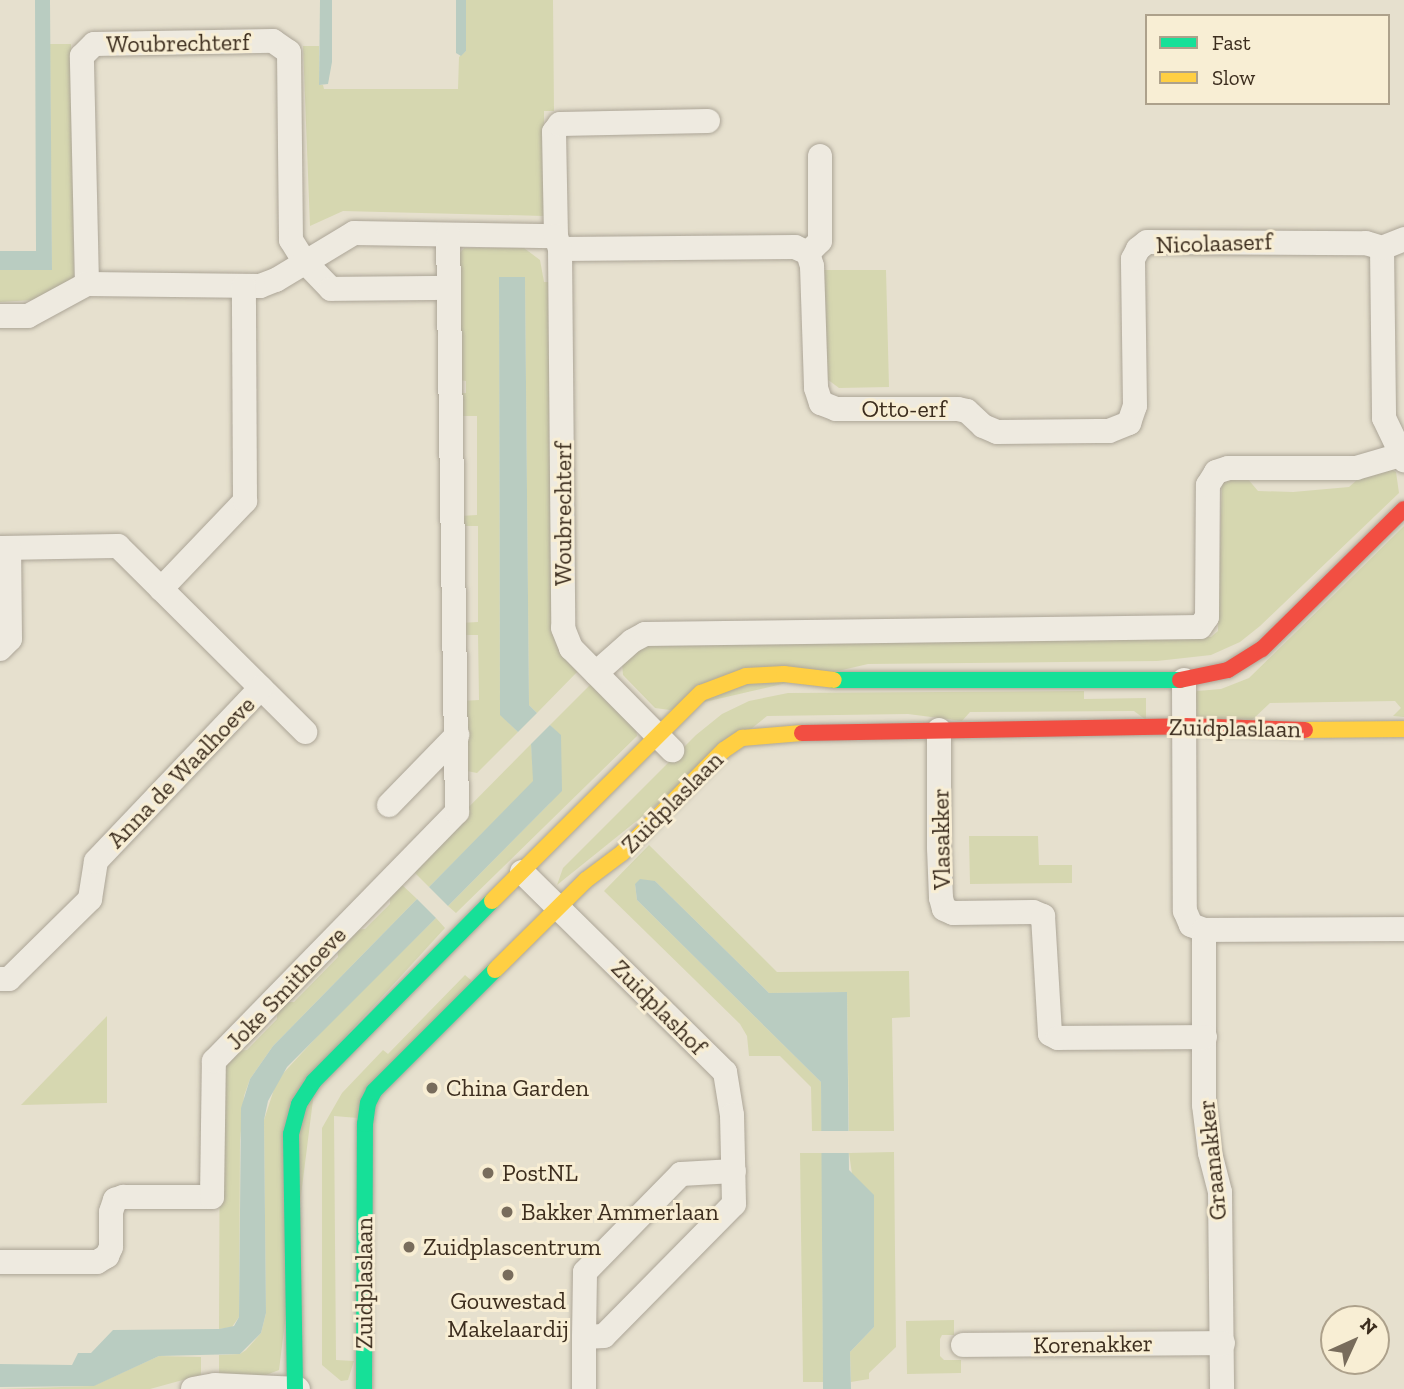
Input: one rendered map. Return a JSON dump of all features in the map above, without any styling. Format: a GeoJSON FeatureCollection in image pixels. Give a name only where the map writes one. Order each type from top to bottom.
{"type":"FeatureCollection","features":[{"type":"Feature","properties":{"kind":"street","name":"Woubrechterf"},"geometry":{"type":"LineString","coordinates":[[88,284],[82,56],[94,44],[272,41],[289,52],[291,240],[305,262],[331,289],[448,288]]}},
{"type":"Feature","properties":{"kind":"street","name":"Woubrechterf"},"geometry":{"type":"LineString","coordinates":[[668,747],[571,648],[564,628],[554,132],[560,124],[708,121]]}},
{"type":"Feature","properties":{"kind":"street","name":"Otto-erf"},"geometry":{"type":"LineString","coordinates":[[820,156],[820,241],[808,253],[812,266],[816,388],[821,403],[836,410],[958,409],[967,411],[983,426],[997,432],[1110,431],[1129,423]]}},
{"type":"Feature","properties":{"kind":"street"},"geometry":{"type":"LineString","coordinates":[[0,316],[28,316],[88,284],[260,286],[276,280],[354,233],[448,235],[558,242],[795,247],[808,253]]}},
{"type":"Feature","properties":{"kind":"street"},"geometry":{"type":"LineString","coordinates":[[389,805],[457,735],[448,235]]}},
{"type":"Feature","properties":{"kind":"street","name":"Nicolaaserf"},"geometry":{"type":"LineString","coordinates":[[1129,423],[1135,406],[1133,260],[1138,249],[1147,242],[1258,240],[1393,243],[1384,418],[1403,456]]}},
{"type":"Feature","properties":{"kind":"street"},"geometry":{"type":"LineString","coordinates":[[161,589],[245,501],[244,286]]}},
{"type":"Feature","properties":{"kind":"street"},"geometry":{"type":"LineString","coordinates":[[596,673],[632,641],[645,634],[1200,627],[1207,617],[1208,485],[1216,472],[1228,468],[1356,468],[1403,456]]}},
{"type":"Feature","properties":{"kind":"street","name":"Zuidplaslaan"},"geometry":{"type":"LineString","coordinates":[[296,1389],[291,1134],[299,1104],[331,1063],[533,882],[668,747],[701,693],[746,676],[784,674],[838,680],[1184,680],[1228,670],[1262,649],[1404,509]]}},
{"type":"Feature","properties":{"kind":"street"},"geometry":{"type":"LineString","coordinates":[[0,649],[10,639],[4,548],[118,547],[305,732]]}},
{"type":"Feature","properties":{"kind":"street","name":"Zuidplaslaan"},"geometry":{"type":"LineString","coordinates":[[763,691],[838,680]]}},
{"type":"Feature","properties":{"kind":"street"},"geometry":{"type":"LineString","coordinates":[[1184,680],[1185,911],[1191,925],[1204,930],[1404,929]]}},
{"type":"Feature","properties":{"kind":"street","name":"Anna de Waalhoeve"},"geometry":{"type":"LineString","coordinates":[[0,979],[9,979],[90,899],[96,861],[261,688]]}},
{"type":"Feature","properties":{"kind":"street","name":"Zuidplaslaan"},"geometry":{"type":"LineString","coordinates":[[364,1389],[365,1124],[368,1103],[384,1081],[558,907],[586,880],[622,853],[724,750],[742,738],[776,734],[1185,726],[1240,730],[1404,729]]}},
{"type":"Feature","properties":{"kind":"street","name":"Vlasakker"},"geometry":{"type":"LineString","coordinates":[[939,730],[939,848],[944,909],[953,913],[1033,912],[1043,916],[1050,1034],[1058,1038],[1205,1037]]}},
{"type":"Feature","properties":{"kind":"street","name":"Joke Smithoeve"},"geometry":{"type":"LineString","coordinates":[[0,1262],[97,1262],[107,1256],[111,1247],[111,1212],[115,1200],[124,1197],[212,1196],[214,1061],[457,812],[457,735]]}},
{"type":"Feature","properties":{"kind":"street","name":"Zuidplashof"},"geometry":{"type":"LineString","coordinates":[[533,882],[725,1072],[732,1115],[734,1204],[604,1336],[584,1337]]}},
{"type":"Feature","properties":{"kind":"street","name":"Graanakker"},"geometry":{"type":"LineString","coordinates":[[1204,930],[1204,1105],[1210,1153],[1220,1192],[1222,1389]]}},
{"type":"Feature","properties":{"kind":"street"},"geometry":{"type":"LineString","coordinates":[[584,1388],[585,1272],[681,1174],[734,1171]]}},
{"type":"Feature","properties":{"kind":"street","name":"Korenakker"},"geometry":{"type":"LineString","coordinates":[[963,1345],[1223,1343]]}},
{"type":"Feature","properties":{"kind":"street"},"geometry":{"type":"LineString","coordinates":[[193,1389],[215,1385],[296,1389]]}},
{"type":"Feature","properties":{"kind":"street"},"geometry":{"type":"LineString","coordinates":[[358,1389],[364,1389]]}},
{"type":"Feature","properties":{"kind":"green space"},"geometry":{"type":"Polygon","coordinates":[[[466,0],[553,0],[554,111],[544,111],[544,216],[343,211],[310,226],[303,46],[319,46],[319,85],[323,85],[324,89],[458,89],[459,57],[466,51],[466,0]]]}},
{"type":"Feature","properties":{"kind":"green space"},"geometry":{"type":"Polygon","coordinates":[[[50,44],[71,44],[74,279],[33,300],[0,302],[0,270],[52,270],[50,44]]]}},
{"type":"Feature","properties":{"kind":"green space"},"geometry":{"type":"Polygon","coordinates":[[[464,248],[524,248],[540,260],[544,282],[551,282],[553,624],[579,670],[537,713],[529,705],[525,277],[499,277],[500,714],[518,732],[477,773],[462,770],[461,701],[479,700],[478,635],[460,635],[460,623],[478,622],[478,526],[460,526],[460,516],[477,515],[477,416],[459,416],[459,393],[466,393],[466,381],[459,380],[458,255],[464,248]]]}},
{"type":"Feature","properties":{"kind":"green space"},"geometry":{"type":"Polygon","coordinates":[[[822,270],[886,270],[889,387],[839,388],[827,379],[822,270]]]}},
{"type":"Feature","properties":{"kind":"green space"},"geometry":{"type":"Polygon","coordinates":[[[1391,469],[1396,472],[1399,493],[1260,626],[1240,642],[1211,655],[1157,661],[868,664],[670,710],[655,708],[623,675],[622,664],[639,648],[654,643],[1211,637],[1218,631],[1222,476],[1247,478],[1258,491],[1293,492],[1349,487],[1366,472],[1391,469]]]}},
{"type":"Feature","properties":{"kind":"green space"},"geometry":{"type":"Polygon","coordinates":[[[1404,526],[1404,717],[1393,716],[1401,708],[1395,701],[1270,703],[1252,720],[1198,719],[1190,705],[1197,691],[1221,689],[1249,678],[1404,526]]]}},
{"type":"Feature","properties":{"kind":"green space"},"geometry":{"type":"Polygon","coordinates":[[[592,683],[636,729],[637,736],[456,913],[448,906],[550,803],[554,796],[561,736],[550,725],[592,683]]]}},
{"type":"Feature","properties":{"kind":"green space"},"geometry":{"type":"Polygon","coordinates":[[[1084,691],[1084,699],[1146,698],[1146,720],[1134,711],[970,712],[962,721],[908,714],[767,716],[557,885],[563,868],[696,735],[722,714],[749,701],[788,693],[1084,691]]]}},
{"type":"Feature","properties":{"kind":"green space"},"geometry":{"type":"Polygon","coordinates":[[[531,744],[534,781],[429,887],[414,872],[451,825],[531,744]]]}},
{"type":"Feature","properties":{"kind":"green space"},"geometry":{"type":"Polygon","coordinates":[[[969,836],[1038,836],[1039,865],[1072,865],[1072,883],[970,884],[969,836]]]}},
{"type":"Feature","properties":{"kind":"green space"},"geometry":{"type":"Polygon","coordinates":[[[649,845],[777,972],[909,971],[910,1017],[892,1018],[894,1131],[849,1131],[847,992],[769,993],[655,881],[635,884],[637,900],[821,1082],[822,1131],[812,1131],[811,1087],[780,1056],[749,1056],[747,1036],[740,1024],[604,891],[649,845]]]}},
{"type":"Feature","properties":{"kind":"green space"},"geometry":{"type":"Polygon","coordinates":[[[400,883],[417,899],[273,1046],[250,1079],[244,1096],[240,1141],[239,1317],[232,1327],[219,1329],[220,1076],[234,1051],[247,1050],[277,1019],[277,1008],[283,1002],[294,1002],[338,957],[337,947],[354,930],[365,929],[390,904],[390,893],[400,883]]]}},
{"type":"Feature","properties":{"kind":"green space"},"geometry":{"type":"Polygon","coordinates":[[[436,918],[445,928],[317,1068],[279,1370],[266,1375],[219,1375],[219,1355],[240,1354],[246,1350],[261,1333],[266,1313],[264,1120],[277,1080],[336,1016],[436,918]]]}},
{"type":"Feature","properties":{"kind":"green space"},"geometry":{"type":"Polygon","coordinates":[[[465,975],[472,981],[358,1118],[334,1116],[336,1360],[354,1361],[348,1380],[341,1381],[322,1365],[322,1128],[342,1093],[383,1050],[388,1054],[465,975]]]}},
{"type":"Feature","properties":{"kind":"green space"},"geometry":{"type":"Polygon","coordinates":[[[107,1016],[107,1103],[21,1105],[107,1016]]]}},
{"type":"Feature","properties":{"kind":"green space"},"geometry":{"type":"Polygon","coordinates":[[[894,1152],[896,1347],[869,1373],[869,1379],[851,1382],[850,1352],[874,1327],[849,1153],[894,1152]]]}},
{"type":"Feature","properties":{"kind":"green space"},"geometry":{"type":"Polygon","coordinates":[[[800,1153],[822,1153],[823,1382],[803,1382],[800,1153]]]}},
{"type":"Feature","properties":{"kind":"green space"},"geometry":{"type":"Polygon","coordinates":[[[954,1320],[954,1335],[942,1335],[940,1339],[940,1356],[944,1360],[961,1360],[961,1373],[907,1374],[906,1321],[954,1320]]]}},
{"type":"Feature","properties":{"kind":"green space"},"geometry":{"type":"Polygon","coordinates":[[[159,1356],[201,1357],[201,1375],[150,1389],[0,1389],[93,1386],[159,1356]]]}},
{"type":"Feature","properties":{"kind":"shaded area"},"geometry":{"type":"Polygon","coordinates":[[[35,0],[50,0],[52,270],[0,270],[0,251],[36,251],[35,0]]]}},
{"type":"Feature","properties":{"kind":"shaded area"},"geometry":{"type":"Polygon","coordinates":[[[320,0],[332,0],[332,62],[328,84],[319,85],[320,0]]]}},
{"type":"Feature","properties":{"kind":"shaded area"},"geometry":{"type":"Polygon","coordinates":[[[456,0],[466,0],[466,51],[461,56],[456,53],[456,0]]]}},
{"type":"Feature","properties":{"kind":"shaded area"},"geometry":{"type":"Polygon","coordinates":[[[499,277],[525,277],[529,705],[537,713],[518,732],[500,715],[499,277]]]}},
{"type":"Feature","properties":{"kind":"shaded area"},"geometry":{"type":"Polygon","coordinates":[[[550,725],[561,735],[562,791],[448,906],[429,887],[533,781],[531,744],[550,725]]]}},
{"type":"Feature","properties":{"kind":"shaded area"},"geometry":{"type":"Polygon","coordinates":[[[640,879],[655,881],[769,993],[847,992],[849,1170],[874,1195],[874,1327],[850,1352],[851,1389],[823,1389],[821,1082],[637,900],[635,884],[640,879]]]}},
{"type":"Feature","properties":{"kind":"shaded area"},"geometry":{"type":"Polygon","coordinates":[[[417,899],[436,918],[287,1067],[268,1101],[264,1120],[266,1313],[261,1333],[240,1354],[159,1356],[94,1386],[0,1387],[0,1364],[72,1365],[78,1353],[91,1353],[113,1330],[219,1329],[234,1326],[239,1317],[241,1108],[250,1079],[273,1046],[417,899]]]}},
{"type":"Feature","properties":{"kind":"pier"},"geometry":{"type":"Polygon","coordinates":[[[818,1131],[852,1131],[852,1153],[818,1153],[818,1131]]]}},
{"type":"Feature","properties":{"kind":"traffic: fast"},"geometry":{"type":"LineString","coordinates":[[834,680],[1180,680]]}},
{"type":"Feature","properties":{"kind":"traffic: fast"},"geometry":{"type":"LineString","coordinates":[[295,1389],[291,1134],[299,1104],[314,1081],[492,901]]}},
{"type":"Feature","properties":{"kind":"traffic: fast"},"geometry":{"type":"LineString","coordinates":[[364,1389],[365,1124],[368,1103],[374,1091],[495,970]]}},
{"type":"Feature","properties":{"kind":"traffic: slow"},"geometry":{"type":"LineString","coordinates":[[492,901],[701,693],[746,676],[784,674],[834,680]]}},
{"type":"Feature","properties":{"kind":"traffic: slow"},"geometry":{"type":"LineString","coordinates":[[1305,730],[1404,729]]}},
{"type":"Feature","properties":{"kind":"traffic: slow"},"geometry":{"type":"LineString","coordinates":[[495,970],[586,880],[622,853],[724,750],[742,738],[802,733]]}},
{"type":"Feature","properties":{"kind":"traffic: jam"},"geometry":{"type":"LineString","coordinates":[[1180,680],[1228,670],[1262,649],[1404,509]]}},
{"type":"Feature","properties":{"kind":"traffic: jam"},"geometry":{"type":"LineString","coordinates":[[802,733],[1185,726],[1305,730]]}},
{"type":"Feature","properties":{"kind":"place","name":"China Garden"},"geometry":{"type":"Point","coordinates":[432,1088]}},
{"type":"Feature","properties":{"kind":"place","name":"PostNL"},"geometry":{"type":"Point","coordinates":[488,1173]}},
{"type":"Feature","properties":{"kind":"place","name":"Bakker Ammerlaan"},"geometry":{"type":"Point","coordinates":[507,1212]}},
{"type":"Feature","properties":{"kind":"place","name":"Zuidplascentrum"},"geometry":{"type":"Point","coordinates":[409,1247]}},
{"type":"Feature","properties":{"kind":"place","name":"Gouwestad Makelaardij"},"geometry":{"type":"Point","coordinates":[508,1275]}}]}
